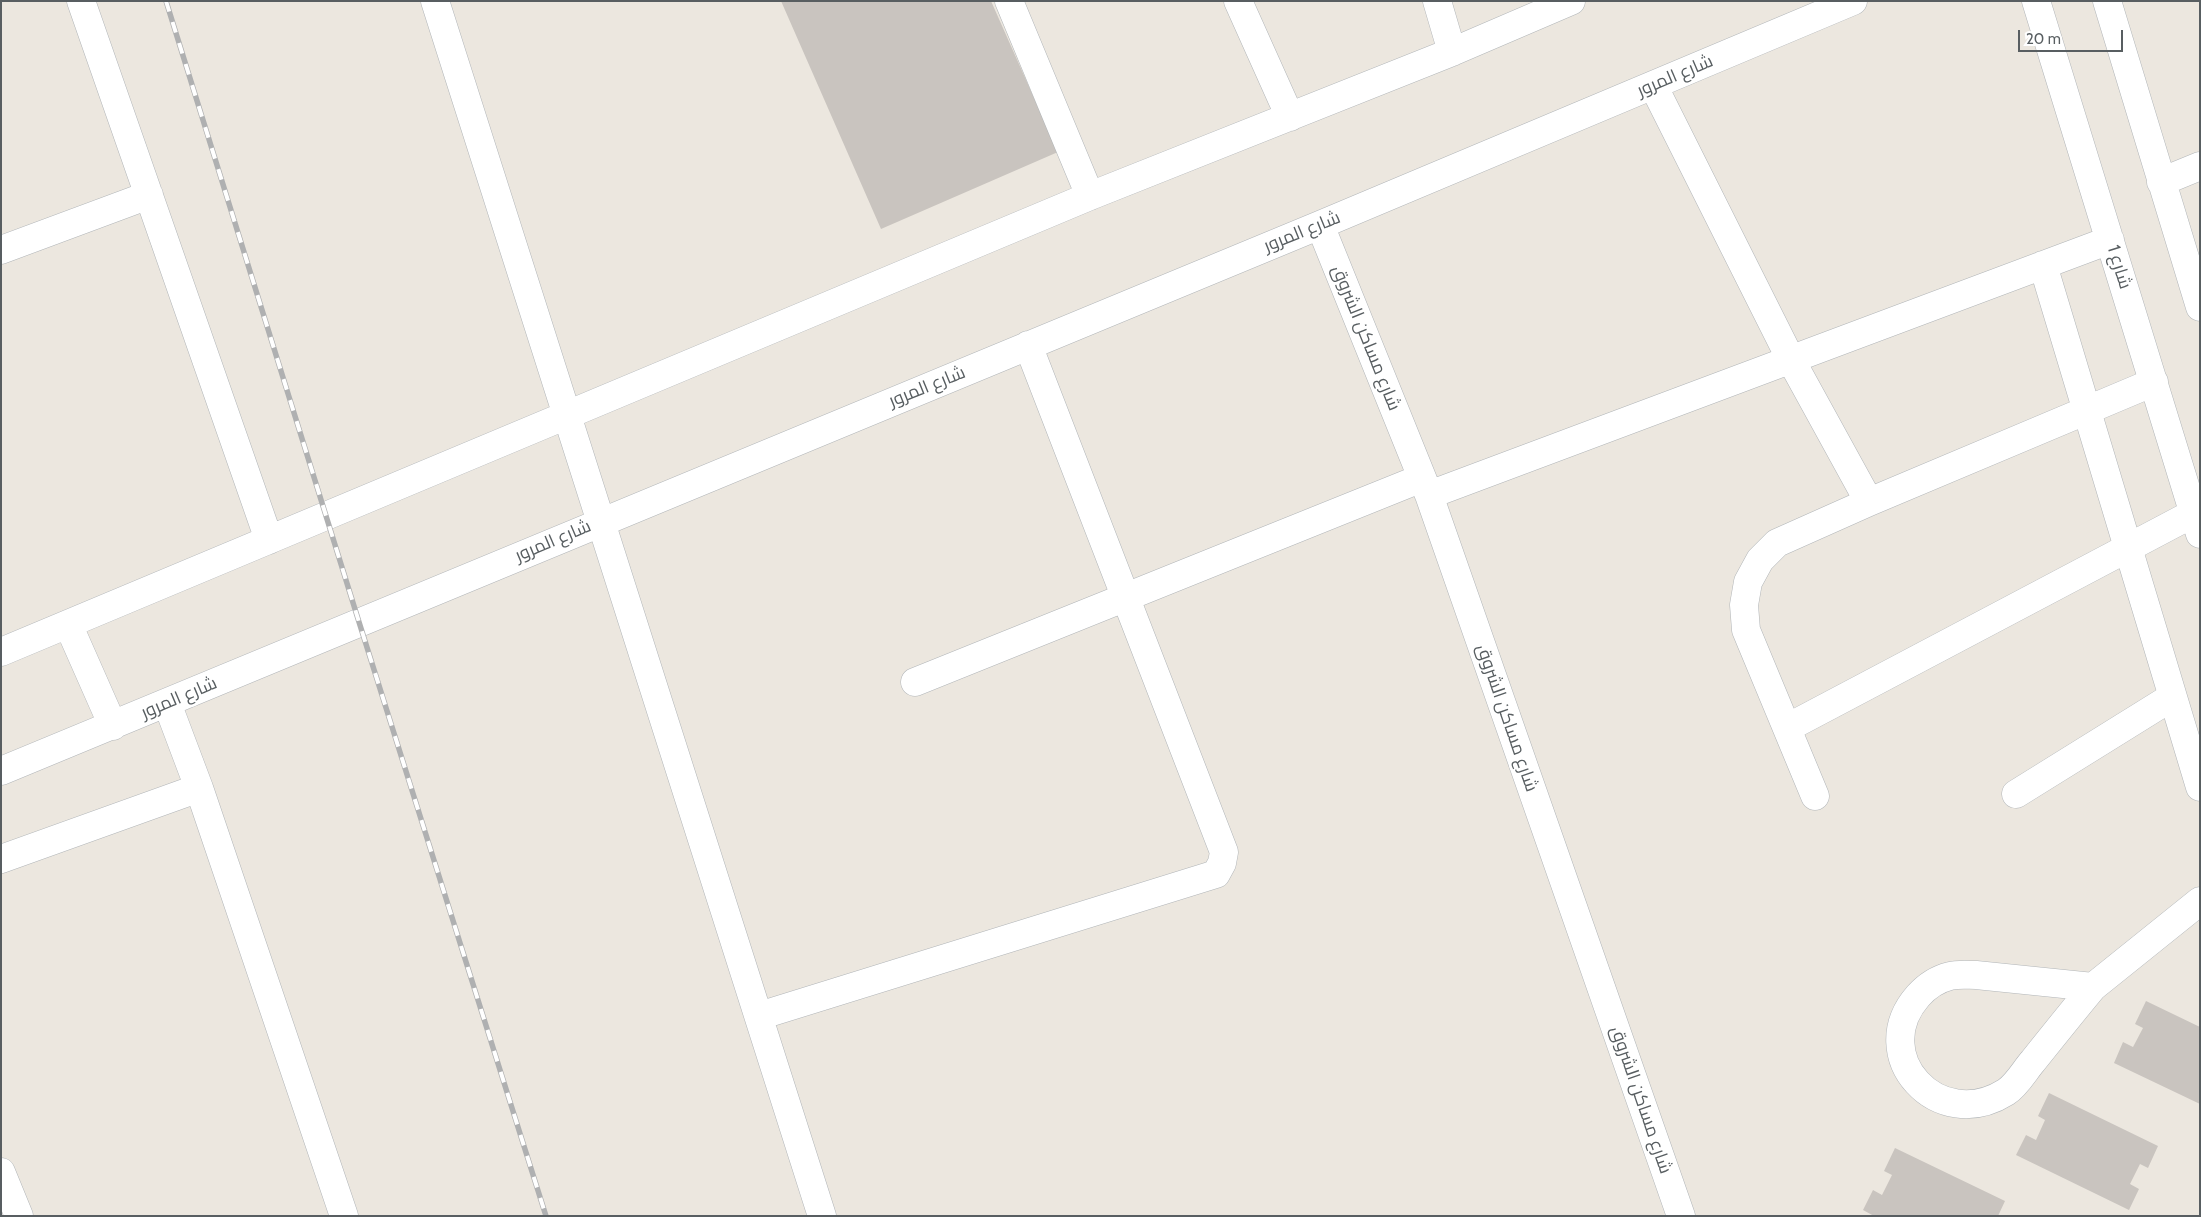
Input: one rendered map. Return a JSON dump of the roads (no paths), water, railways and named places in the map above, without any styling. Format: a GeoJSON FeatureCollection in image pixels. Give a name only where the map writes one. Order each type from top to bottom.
{"type":"FeatureCollection","features":[{"type":"Feature","properties":{"kind":"street"},"geometry":{"type":"LineString","coordinates":[[82,1],[269,540]]}},
{"type":"Feature","properties":{"kind":"street"},"geometry":{"type":"LineString","coordinates":[[435,1],[822,1216]]}},
{"type":"Feature","properties":{"kind":"street"},"geometry":{"type":"LineString","coordinates":[[1009,1],[1090,196]]}},
{"type":"Feature","properties":{"kind":"street"},"geometry":{"type":"LineString","coordinates":[[1238,1],[1290,116]]}},
{"type":"Feature","properties":{"kind":"street"},"geometry":{"type":"LineString","coordinates":[[1436,1],[1452,52]]}},
{"type":"Feature","properties":{"kind":"street"},"geometry":{"type":"LineString","coordinates":[[1,652],[1090,196],[1452,52],[1571,1]]}},
{"type":"Feature","properties":{"kind":"street","name":"شارع المرور"},"geometry":{"type":"LineString","coordinates":[[1,771],[1320,225],[1853,1]]}},
{"type":"Feature","properties":{"kind":"street","name":"شارع 1"},"geometry":{"type":"LineString","coordinates":[[2036,1],[2197,523]]}},
{"type":"Feature","properties":{"kind":"street"},"geometry":{"type":"LineString","coordinates":[[2107,1],[2200,307]]}},
{"type":"Feature","properties":{"kind":"street"},"geometry":{"type":"LineString","coordinates":[[1653,85],[1791,360],[1869,502]]}},
{"type":"Feature","properties":{"kind":"street"},"geometry":{"type":"LineString","coordinates":[[2161,182],[2200,166]]}},
{"type":"Feature","properties":{"kind":"street"},"geometry":{"type":"LineString","coordinates":[[1,250],[149,195]]}},
{"type":"Feature","properties":{"kind":"street","name":"شارع مساكن الشروق"},"geometry":{"type":"LineString","coordinates":[[1320,225],[1426,487],[1682,1216]]}},
{"type":"Feature","properties":{"kind":"street"},"geometry":{"type":"LineString","coordinates":[[915,682],[1126,597],[1426,487],[1791,360],[2110,240]]}},
{"type":"Feature","properties":{"kind":"street"},"geometry":{"type":"LineString","coordinates":[[2043,265],[2200,787]]}},
{"type":"Feature","properties":{"kind":"street"},"geometry":{"type":"LineString","coordinates":[[759,1016],[1216,874],[1222,863],[1224,852],[1028,345]]}},
{"type":"Feature","properties":{"kind":"street"},"geometry":{"type":"LineString","coordinates":[[1815,796],[1746,630],[1744,605],[1748,582],[1760,560],[1777,543],[1869,502],[2154,382]]}},
{"type":"Feature","properties":{"kind":"street"},"geometry":{"type":"LineString","coordinates":[[1787,728],[2128,548],[2197,523]]}},
{"type":"Feature","properties":{"kind":"street"},"geometry":{"type":"LineString","coordinates":[[68,624],[113,726]]}},
{"type":"Feature","properties":{"kind":"street"},"geometry":{"type":"LineString","coordinates":[[2016,794],[2172,696]]}},
{"type":"Feature","properties":{"kind":"street"},"geometry":{"type":"LineString","coordinates":[[167,703],[199,788],[344,1216]]}},
{"type":"Feature","properties":{"kind":"street"},"geometry":{"type":"LineString","coordinates":[[1,859],[199,788]]}},
{"type":"Feature","properties":{"kind":"street"},"geometry":{"type":"LineString","coordinates":[[2093,986],[1976,975],[1950,976],[1926,987],[1909,1006],[1901,1031],[1903,1057],[1914,1080],[1934,1098],[1959,1105],[1985,1103],[2008,1091],[2093,986],[2200,901]]}},
{"type":"Feature","properties":{"kind":"street"},"geometry":{"type":"LineString","coordinates":[[1,1172],[19,1216]]}},
{"type":"Feature","properties":{"kind":"railway"},"geometry":{"type":"LineString","coordinates":[[166,1],[546,1216]]}}]}
